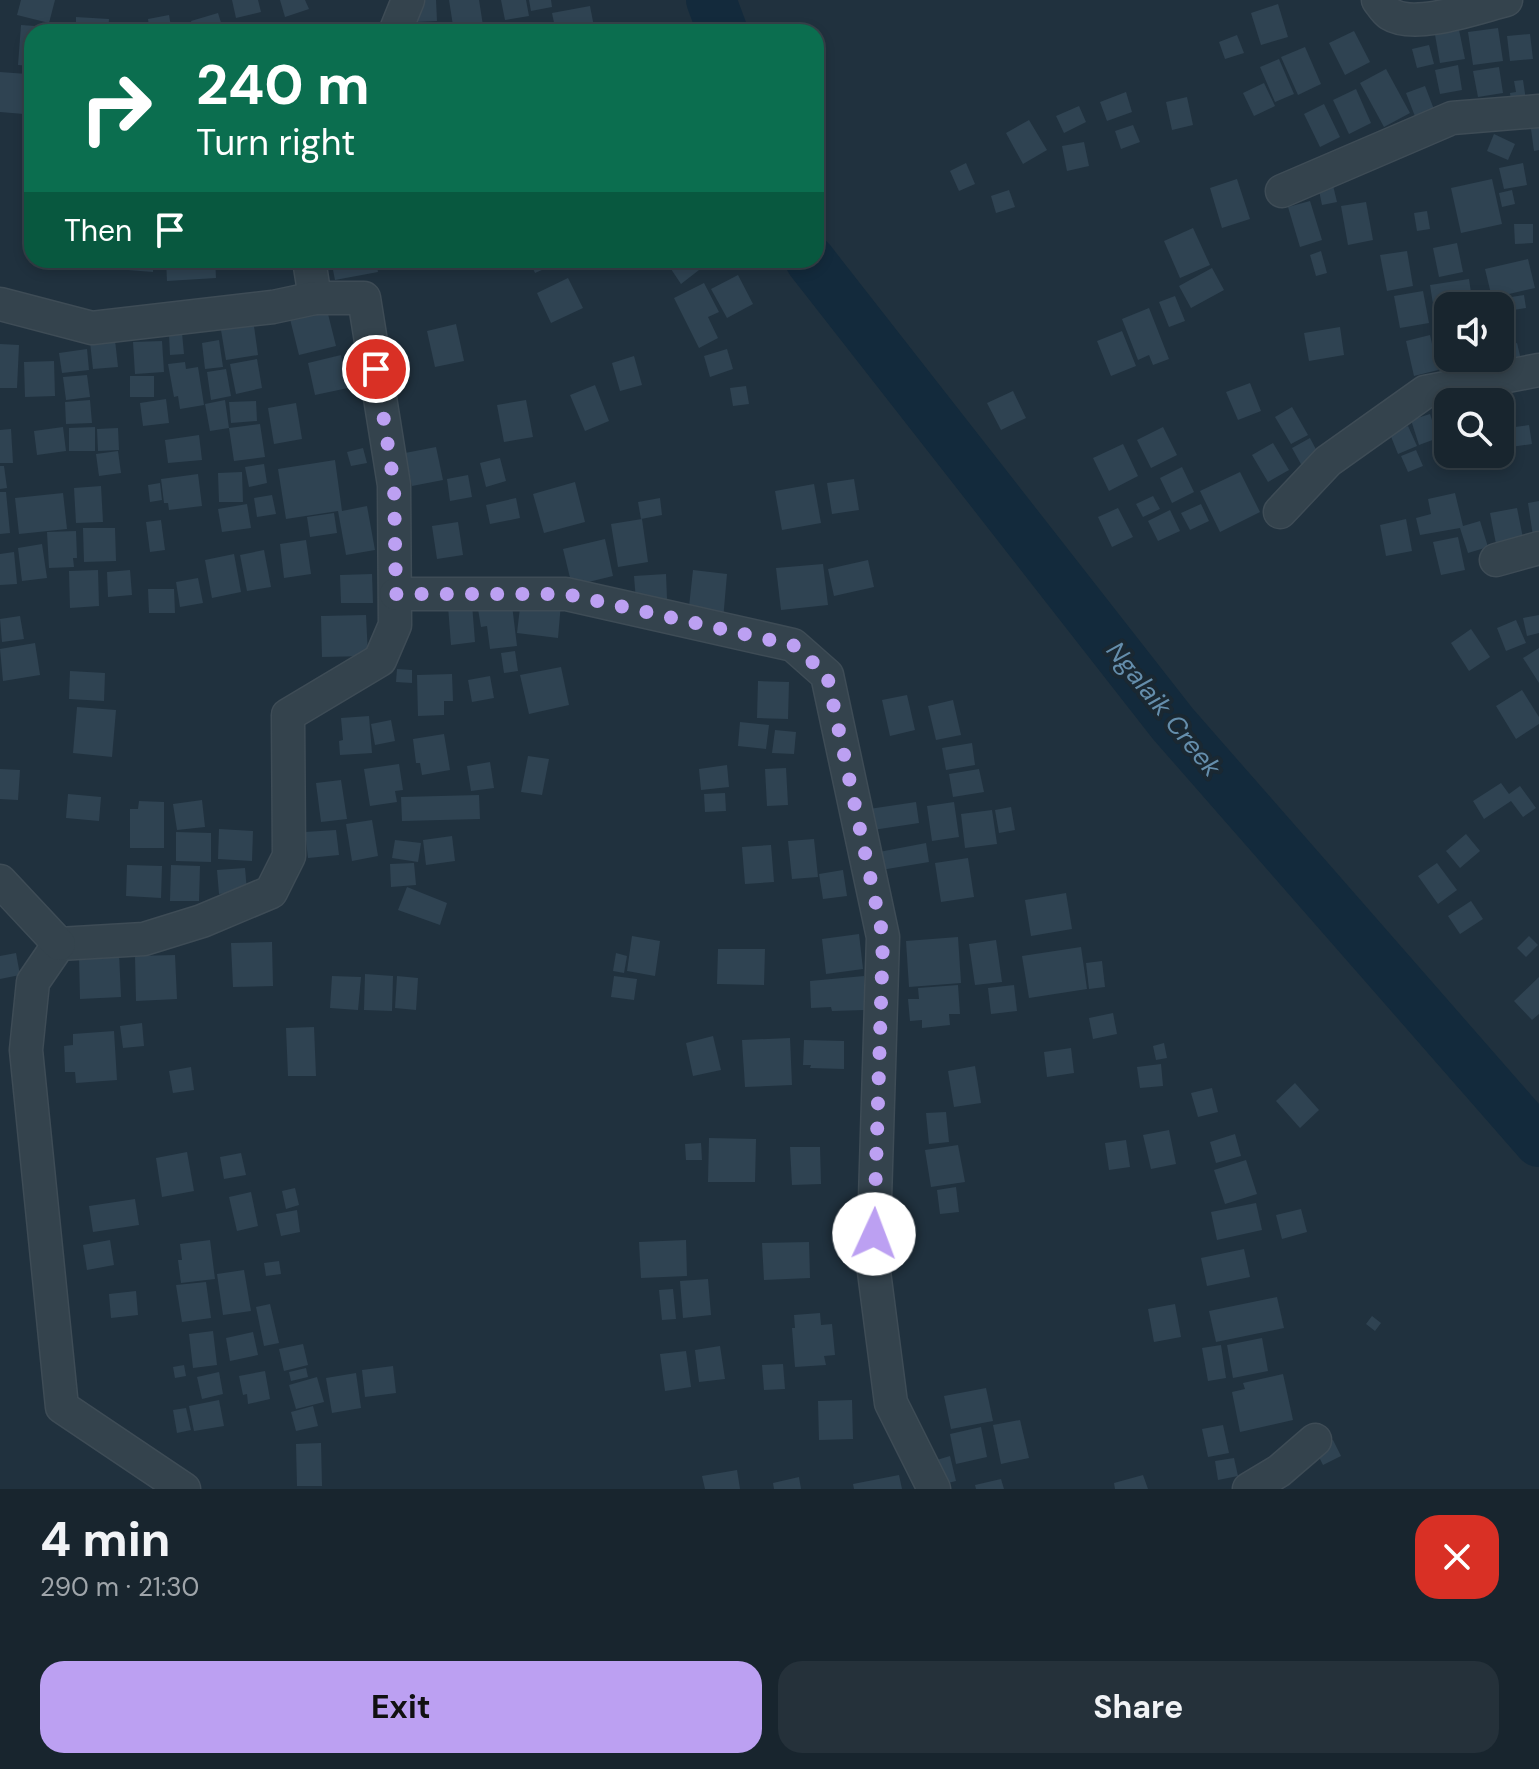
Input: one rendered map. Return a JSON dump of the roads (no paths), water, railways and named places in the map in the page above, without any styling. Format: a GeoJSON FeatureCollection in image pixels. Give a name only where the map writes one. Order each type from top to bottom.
{"type":"FeatureCollection","features":[{"type":"Feature","properties":{"kind":"street"},"geometry":{"type":"LineString","coordinates":[[398,24],[408,0]]}},
{"type":"Feature","properties":{"kind":"street"},"geometry":{"type":"LineString","coordinates":[[1378,0],[1388,14],[1406,21],[1506,0]]}},
{"type":"Feature","properties":{"kind":"street"},"geometry":{"type":"LineString","coordinates":[[1282,191],[1452,118],[1539,111]]}},
{"type":"Feature","properties":{"kind":"street"},"geometry":{"type":"LineString","coordinates":[[310,268],[315,298]]}},
{"type":"Feature","properties":{"kind":"street"},"geometry":{"type":"LineString","coordinates":[[0,304],[92,328],[273,307],[315,298],[364,298],[394,485],[395,625],[380,660],[288,715],[289,856],[271,892],[202,921],[144,939],[59,944]]}},
{"type":"Feature","properties":{"kind":"street"},"geometry":{"type":"LineString","coordinates":[[1280,512],[1328,461],[1425,392],[1539,370]]}},
{"type":"Feature","properties":{"kind":"street"},"geometry":{"type":"LineString","coordinates":[[1496,560],[1539,548]]}},
{"type":"Feature","properties":{"kind":"street"},"geometry":{"type":"LineString","coordinates":[[396,594],[566,594],[793,645],[827,675],[883,937],[873,1264],[891,1403],[934,1489]]}},
{"type":"Feature","properties":{"kind":"street"},"geometry":{"type":"LineString","coordinates":[[0,881],[59,944]]}},
{"type":"Feature","properties":{"kind":"street"},"geometry":{"type":"LineString","coordinates":[[59,944],[33,982],[26,1050],[62,1407],[184,1489]]}},
{"type":"Feature","properties":{"kind":"street"},"geometry":{"type":"LineString","coordinates":[[1249,1489],[1279,1471],[1315,1440]]}},
{"type":"Feature","properties":{"kind":"waterway","name":"Ngalaik Creek"},"geometry":{"type":"LineString","coordinates":[[711,0],[720,24]]}},
{"type":"Feature","properties":{"kind":"waterway","name":"Ngalaik Creek"},"geometry":{"type":"LineString","coordinates":[[816,268],[1173,724],[1539,1142]]}}]}
